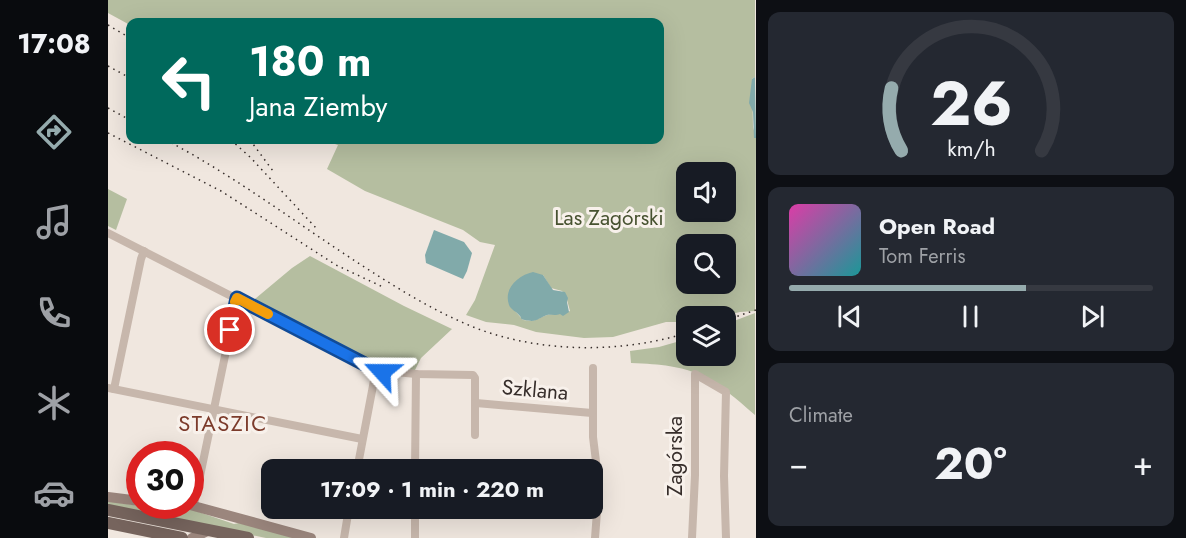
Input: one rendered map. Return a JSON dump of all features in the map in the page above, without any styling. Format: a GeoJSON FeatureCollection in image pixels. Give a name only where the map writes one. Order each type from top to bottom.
{"type":"FeatureCollection","features":[{"type":"Feature","properties":{"kind":"main road"},"geometry":{"type":"LineString","coordinates":[[108,510],[248,538]]}},
{"type":"Feature","properties":{"kind":"main road"},"geometry":{"type":"LineString","coordinates":[[108,523],[182,538]]}},
{"type":"Feature","properties":{"kind":"street"},"geometry":{"type":"LineString","coordinates":[[108,233],[376,370],[359,459]]}},
{"type":"Feature","properties":{"kind":"street"},"geometry":{"type":"LineString","coordinates":[[144,251],[111,388],[362,439]]}},
{"type":"Feature","properties":{"kind":"street"},"geometry":{"type":"LineString","coordinates":[[204,450],[237,298]]}},
{"type":"Feature","properties":{"kind":"street"},"geometry":{"type":"LineString","coordinates":[[593,368],[593,444],[599,486],[595,538]]}},
{"type":"Feature","properties":{"kind":"street","name":"Szklana"},"geometry":{"type":"LineString","coordinates":[[376,370],[416,374],[473,375],[476,403],[475,435]]}},
{"type":"Feature","properties":{"kind":"street"},"geometry":{"type":"LineString","coordinates":[[415,459],[416,374]]}},
{"type":"Feature","properties":{"kind":"street","name":"Zagórska"},"geometry":{"type":"LineString","coordinates":[[692,538],[695,475],[693,404],[695,374],[726,392],[724,477],[726,538]]}},
{"type":"Feature","properties":{"kind":"street","name":"Szklana"},"geometry":{"type":"LineString","coordinates":[[476,403],[592,413]]}},
{"type":"Feature","properties":{"kind":"street"},"geometry":{"type":"LineString","coordinates":[[108,497],[126,499]]}},
{"type":"Feature","properties":{"kind":"street"},"geometry":{"type":"LineString","coordinates":[[204,508],[311,538]]}},
{"type":"Feature","properties":{"kind":"street"},"geometry":{"type":"LineString","coordinates":[[344,538],[347,519]]}},
{"type":"Feature","properties":{"kind":"street"},"geometry":{"type":"LineString","coordinates":[[415,519],[415,538]]}},
{"type":"Feature","properties":{"kind":"street"},"geometry":{"type":"LineString","coordinates":[[179,525],[191,538],[210,530]]}},
{"type":"Feature","properties":{"kind":"green space","name":"Las Zagórski"},"geometry":{"type":"Polygon","coordinates":[[[108,0],[755,0],[755,77],[752,79],[753,127],[756,138],[755,311],[736,313],[736,306],[676,306],[676,322],[666,322],[613,337],[584,338],[536,332],[514,325],[486,322],[466,315],[475,300],[495,245],[480,242],[463,230],[365,191],[327,169],[338,145],[335,144],[664,144],[664,18],[126,18],[126,23],[108,13],[108,0]],[[543,275],[509,304],[523,320],[528,321],[570,311],[566,296],[562,291],[551,288],[543,275]]]}},
{"type":"Feature","properties":{"kind":"green space"},"geometry":{"type":"Polygon","coordinates":[[[108,189],[127,199],[116,230],[108,226],[108,189]]]}},
{"type":"Feature","properties":{"kind":"green space"},"geometry":{"type":"Polygon","coordinates":[[[310,256],[452,329],[421,358],[415,370],[378,368],[250,303],[310,256]]]}},
{"type":"Feature","properties":{"kind":"green space"},"geometry":{"type":"Polygon","coordinates":[[[755,313],[755,415],[725,390],[699,374],[670,366],[631,363],[630,351],[676,342],[676,366],[736,366],[736,320],[755,313]]]}},
{"type":"Feature","properties":{"kind":"green space"},"geometry":{"type":"Polygon","coordinates":[[[108,501],[126,504],[126,510],[108,506],[108,501]]]}},
{"type":"Feature","properties":{"kind":"green space"},"geometry":{"type":"Polygon","coordinates":[[[204,514],[234,524],[239,523],[299,538],[266,538],[172,519],[204,519],[204,514]]]}},
{"type":"Feature","properties":{"kind":"water"},"geometry":{"type":"Polygon","coordinates":[[[755,77],[756,138],[754,138],[753,112],[749,103],[752,79],[755,77]]]}},
{"type":"Feature","properties":{"kind":"water"},"geometry":{"type":"Polygon","coordinates":[[[434,230],[464,242],[472,253],[463,279],[426,263],[425,255],[434,230]]]}},
{"type":"Feature","properties":{"kind":"water"},"geometry":{"type":"Polygon","coordinates":[[[533,272],[543,275],[553,290],[565,292],[569,312],[563,316],[549,315],[529,321],[522,319],[511,308],[508,299],[510,288],[522,276],[533,272]]]}},
{"type":"Feature","properties":{"kind":"railway"},"geometry":{"type":"LineString","coordinates":[[108,25],[126,36]]}},
{"type":"Feature","properties":{"kind":"railway"},"geometry":{"type":"LineString","coordinates":[[108,66],[126,76]]}},
{"type":"Feature","properties":{"kind":"railway"},"geometry":{"type":"LineString","coordinates":[[108,108],[126,118]]}},
{"type":"Feature","properties":{"kind":"railway"},"geometry":{"type":"LineString","coordinates":[[108,133],[126,142]]}},
{"type":"Feature","properties":{"kind":"railway"},"geometry":{"type":"LineString","coordinates":[[129,144],[221,191],[336,265],[383,287]]}},
{"type":"Feature","properties":{"kind":"railway"},"geometry":{"type":"LineString","coordinates":[[173,144],[235,181],[395,286],[446,315],[481,330],[531,343],[584,348],[636,344],[676,336]]}},
{"type":"Feature","properties":{"kind":"railway"},"geometry":{"type":"LineString","coordinates":[[235,144],[316,228]]}},
{"type":"Feature","properties":{"kind":"railway"},"geometry":{"type":"LineString","coordinates":[[253,144],[273,171]]}},
{"type":"Feature","properties":{"kind":"railway"},"geometry":{"type":"LineString","coordinates":[[736,317],[756,310]]}},
{"type":"Feature","properties":{"kind":"slow traffic"},"geometry":{"type":"LineString","coordinates":[[235,302],[237,298],[268,314]]}},
{"type":"Feature","properties":{"kind":"district","name":"STASZIC"},"geometry":{"type":"Point","coordinates":[223,423]}},
{"type":"Feature","properties":{"kind":"route"},"geometry":{"type":"LineString","coordinates":[[230,330],[237,298],[382,372]]}}]}
